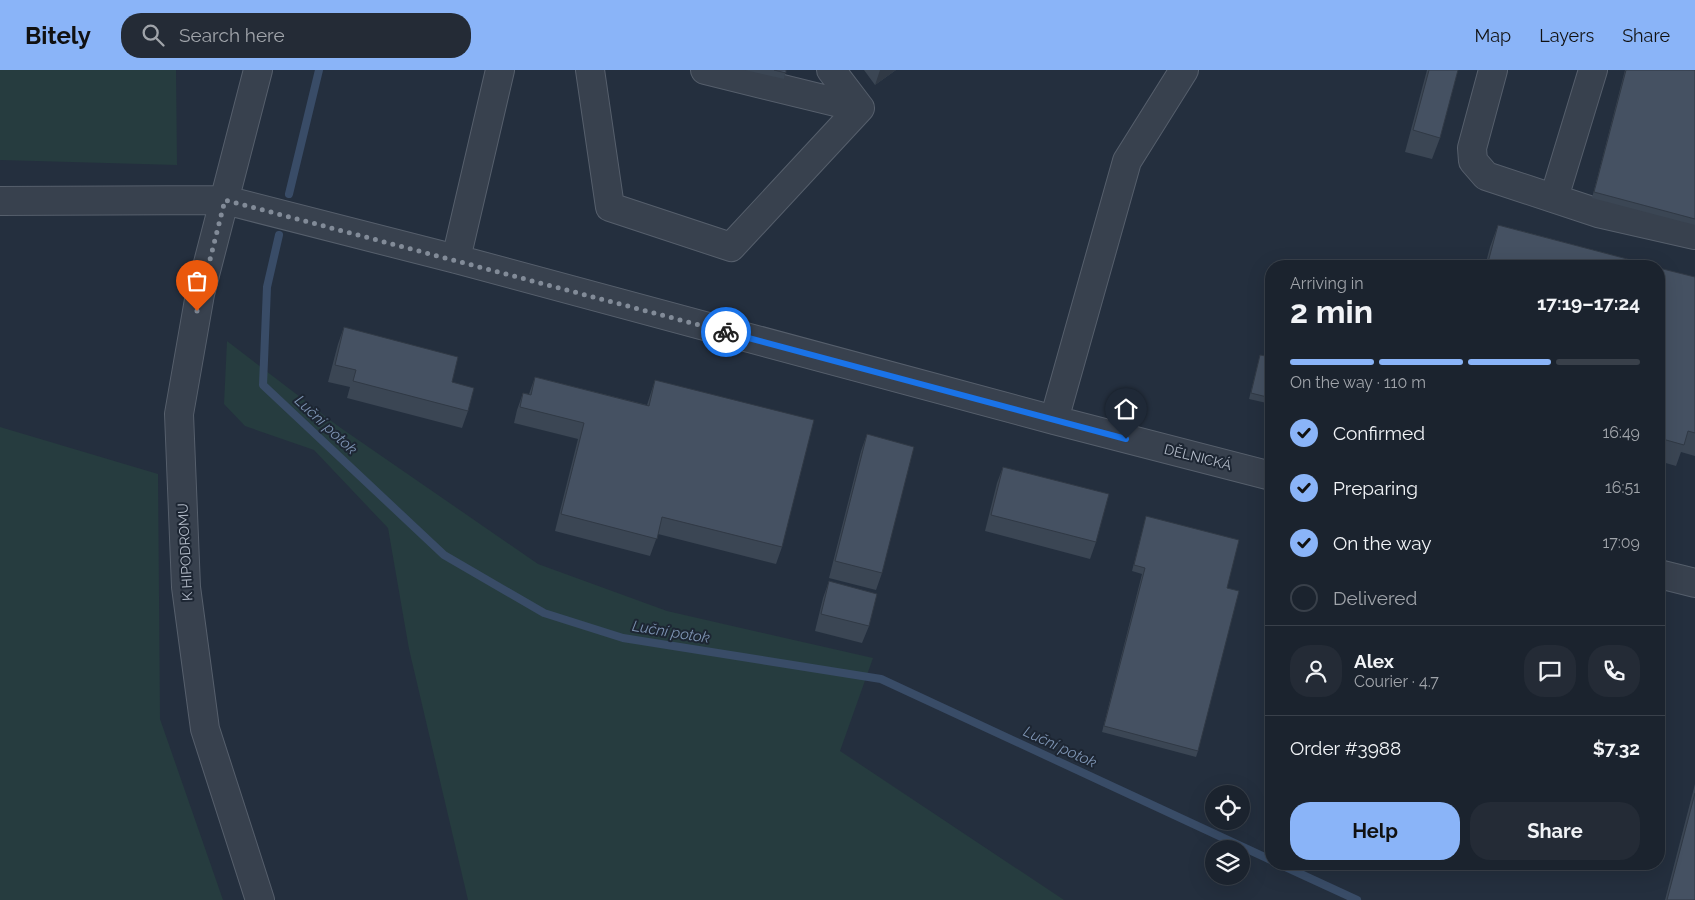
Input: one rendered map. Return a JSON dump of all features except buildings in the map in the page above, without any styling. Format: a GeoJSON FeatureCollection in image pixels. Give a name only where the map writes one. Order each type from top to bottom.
{"type":"FeatureCollection","features":[{"type":"Feature","properties":{"kind":"street","name":"K HIPODROMU"},"geometry":{"type":"LineString","coordinates":[[258,70],[200,294],[179,414],[186,587],[205,729],[260,900]]}},
{"type":"Feature","properties":{"kind":"street"},"geometry":{"type":"LineString","coordinates":[[456,259],[500,70]]}},
{"type":"Feature","properties":{"kind":"street"},"geometry":{"type":"LineString","coordinates":[[590,70],[610,207],[731,246],[860,108]]}},
{"type":"Feature","properties":{"kind":"street"},"geometry":{"type":"LineString","coordinates":[[706,70],[860,108]]}},
{"type":"Feature","properties":{"kind":"street"},"geometry":{"type":"LineString","coordinates":[[831,70],[860,108]]}},
{"type":"Feature","properties":{"kind":"street"},"geometry":{"type":"LineString","coordinates":[[1054,420],[1127,161],[1184,70]]}},
{"type":"Feature","properties":{"kind":"street"},"geometry":{"type":"LineString","coordinates":[[1493,70],[1474,134],[1473,162],[1486,176],[1598,212],[1695,235]]}},
{"type":"Feature","properties":{"kind":"street"},"geometry":{"type":"LineString","coordinates":[[1554,198],[1593,70]]}},
{"type":"Feature","properties":{"kind":"street","name":"DĚLNICKÁ"},"geometry":{"type":"LineString","coordinates":[[0,201],[225,200],[456,259],[1054,420],[1265,474]]}},
{"type":"Feature","properties":{"kind":"street"},"geometry":{"type":"LineString","coordinates":[[1665,576],[1695,583]]}},
{"type":"Feature","properties":{"kind":"green space"},"geometry":{"type":"Polygon","coordinates":[[[0,70],[176,70],[177,165],[0,160],[0,70]]]}},
{"type":"Feature","properties":{"kind":"green space"},"geometry":{"type":"Polygon","coordinates":[[[227,341],[338,426],[538,564],[667,611],[873,658],[840,751],[1064,900],[468,900],[409,649],[388,528],[314,450],[245,426],[224,404],[227,341]]]}},
{"type":"Feature","properties":{"kind":"green space"},"geometry":{"type":"Polygon","coordinates":[[[0,427],[158,474],[160,719],[223,900],[0,900],[0,427]]]}},
{"type":"Feature","properties":{"kind":"waterway","name":"Luční potok"},"geometry":{"type":"LineString","coordinates":[[289,194],[319,70]]}},
{"type":"Feature","properties":{"kind":"waterway","name":"Luční potok"},"geometry":{"type":"LineString","coordinates":[[279,235],[267,287],[263,385],[444,555],[544,613],[623,638],[881,679],[1265,857]]}},
{"type":"Feature","properties":{"kind":"waterway","name":"Luční potok"},"geometry":{"type":"LineString","coordinates":[[1292,870],[1357,900]]}},
{"type":"Feature","properties":{"kind":"way so far"},"geometry":{"type":"LineString","coordinates":[[197,311],[225,200],[456,259],[726,332]]}},
{"type":"Feature","properties":{"kind":"route"},"geometry":{"type":"LineString","coordinates":[[726,332],[1126,439]]}}]}
